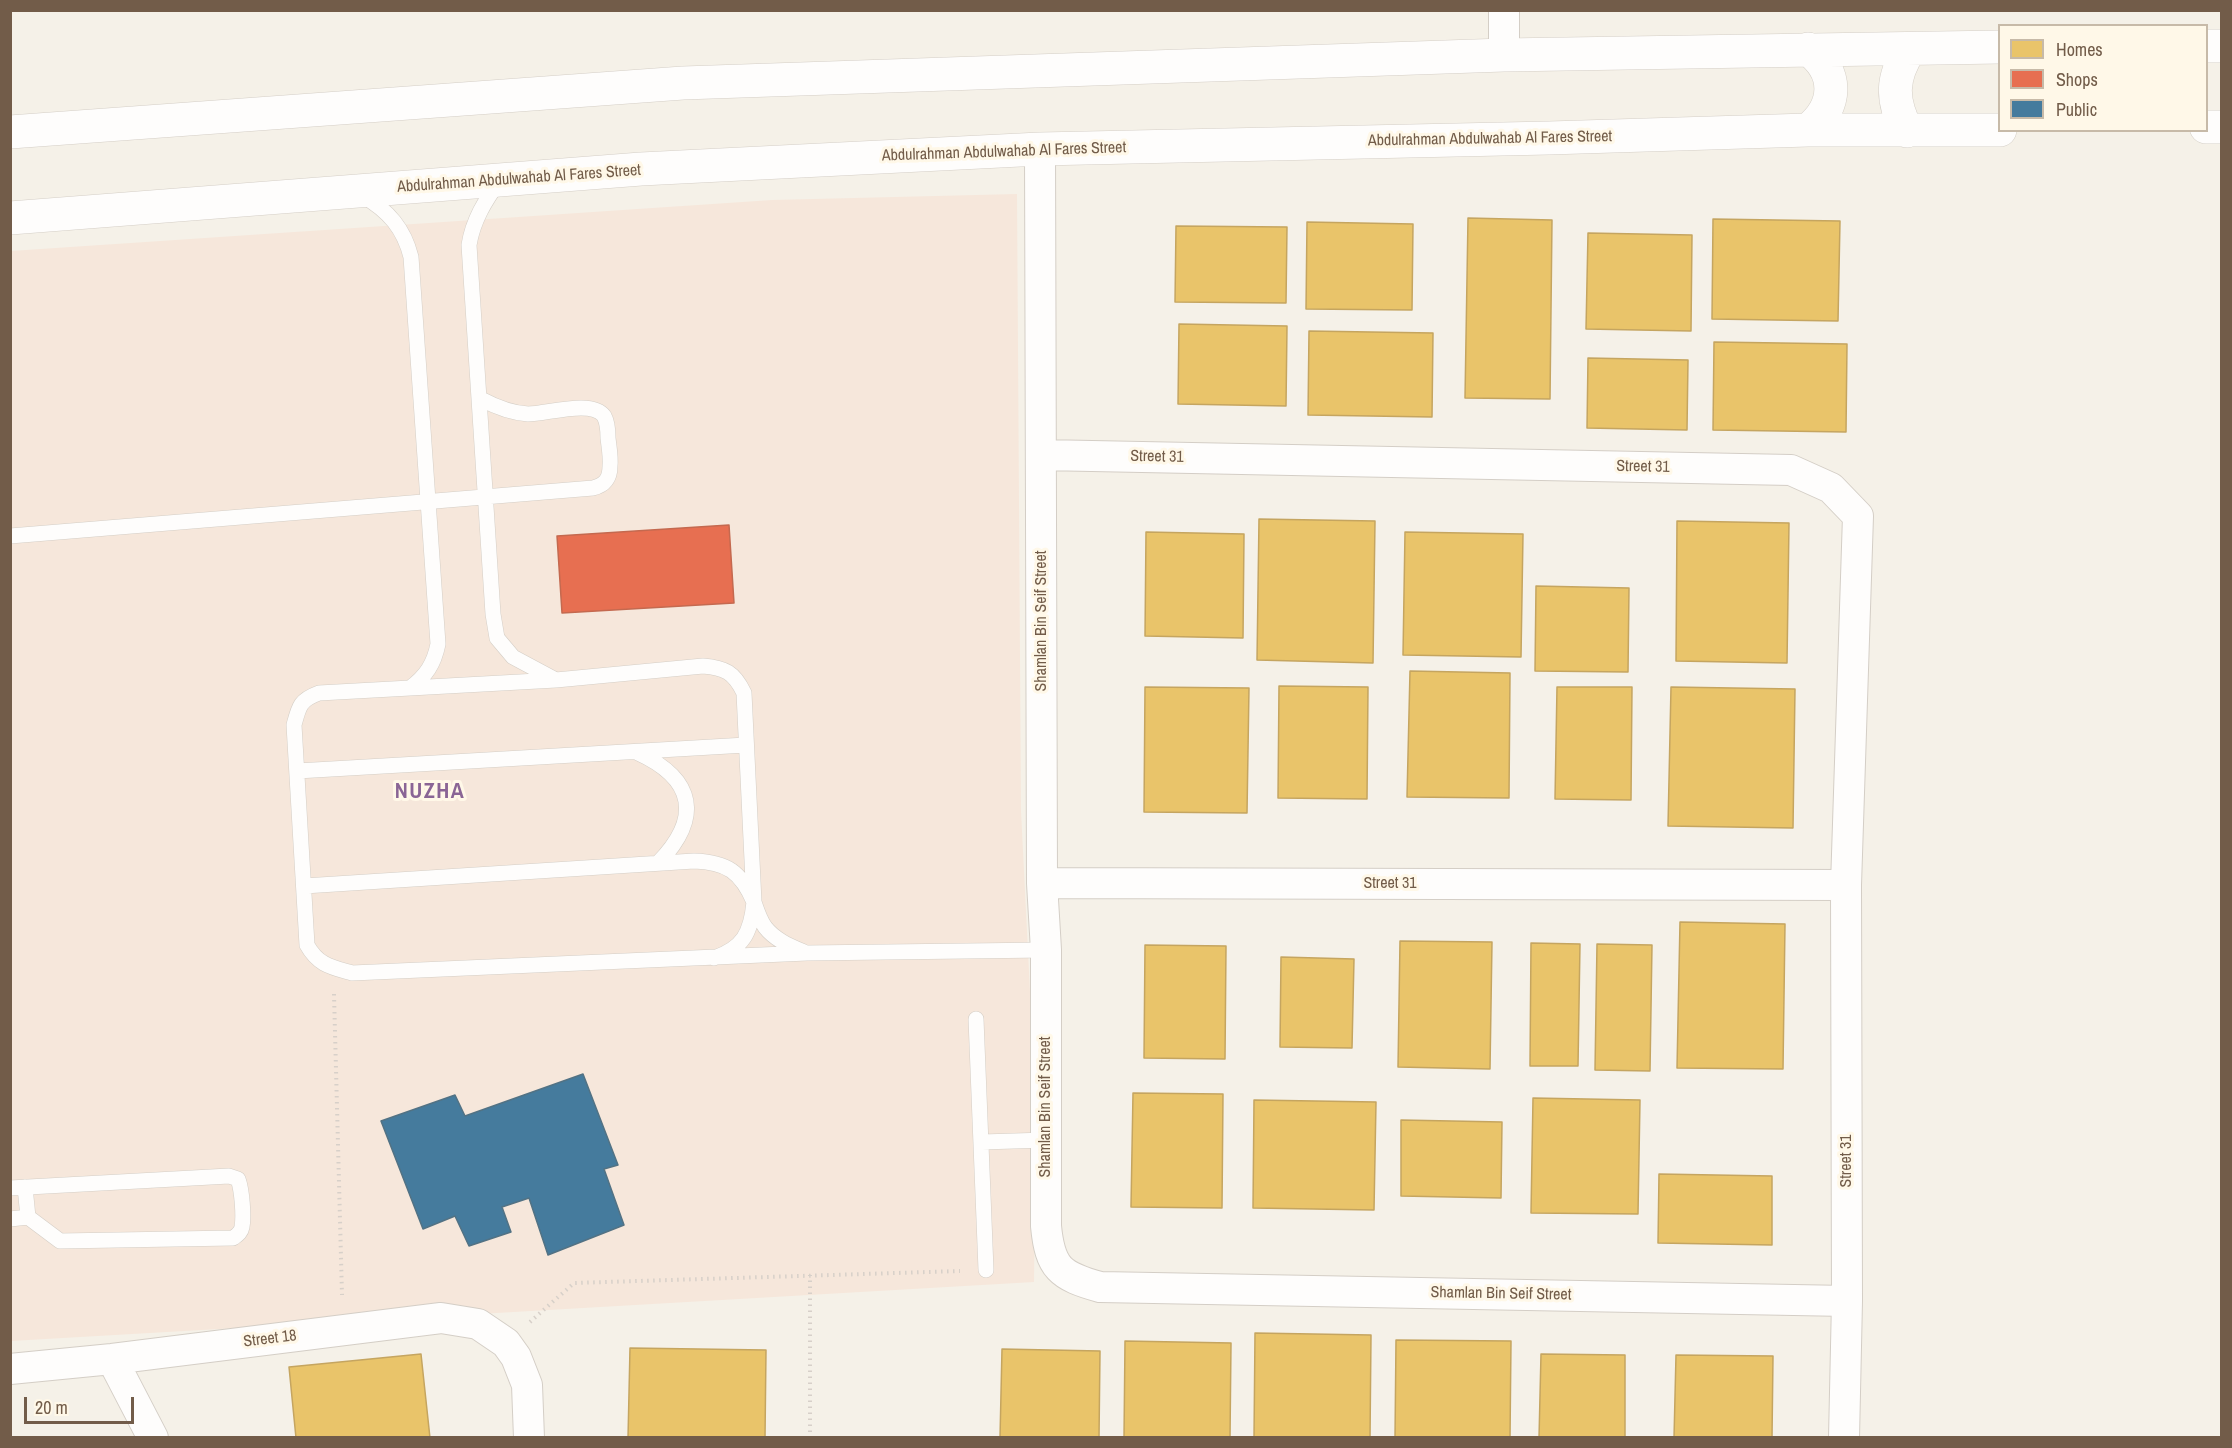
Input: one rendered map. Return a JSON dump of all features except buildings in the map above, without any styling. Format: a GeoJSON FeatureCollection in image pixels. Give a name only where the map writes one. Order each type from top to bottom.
{"type":"FeatureCollection","features":[{"type":"Feature","properties":{"kind":"street"},"geometry":{"type":"LineString","coordinates":[[1504,10],[1504,55]]}},
{"type":"Feature","properties":{"kind":"street"},"geometry":{"type":"LineString","coordinates":[[10,132],[683,83],[1504,55],[1998,47]]}},
{"type":"Feature","properties":{"kind":"street"},"geometry":{"type":"LineString","coordinates":[[1808,49],[1819,57],[1831,82],[1831,96],[1827,110],[1819,121],[1808,129]]}},
{"type":"Feature","properties":{"kind":"street"},"geometry":{"type":"LineString","coordinates":[[1907,131],[1896,104],[1895,89],[1897,75],[1910,49]]}},
{"type":"Feature","properties":{"kind":"street","name":"Abdulrahman Abdulwahab Al Fares Street"},"geometry":{"type":"LineString","coordinates":[[10,218],[641,169],[1040,148],[1549,138],[1808,129],[1998,130]]}},
{"type":"Feature","properties":{"kind":"street","name":"Shamlan Bin Seif Street"},"geometry":{"type":"LineString","coordinates":[[1040,148],[1042,883],[1046,950],[1046,1226],[1048,1247],[1057,1267],[1074,1280],[1100,1287],[1847,1301]]}},
{"type":"Feature","properties":{"kind":"street","name":"Street 31"},"geometry":{"type":"LineString","coordinates":[[1042,455],[1791,470],[1831,488],[1858,516],[1846,885],[1847,1301],[1844,1437]]}},
{"type":"Feature","properties":{"kind":"street","name":"Street 31"},"geometry":{"type":"LineString","coordinates":[[1042,883],[1846,885]]}},
{"type":"Feature","properties":{"kind":"street","name":"Street 18"},"geometry":{"type":"LineString","coordinates":[[10,1369],[112,1359],[441,1318],[478,1324],[511,1350]]}},
{"type":"Feature","properties":{"kind":"street"},"geometry":{"type":"LineString","coordinates":[[511,1350],[527,1385],[529,1437]]}},
{"type":"Feature","properties":{"kind":"street"},"geometry":{"type":"LineString","coordinates":[[112,1359],[153,1437]]}},
{"type":"Feature","properties":{"kind":"lane"},"geometry":{"type":"LineString","coordinates":[[500,180],[479,214],[472,229],[469,245],[481,399],[493,614],[497,638],[513,657],[556,680]]}},
{"type":"Feature","properties":{"kind":"lane"},"geometry":{"type":"LineString","coordinates":[[355,191],[384,209],[398,225],[407,242],[411,257],[438,644],[435,660],[423,678],[410,688]]}},
{"type":"Feature","properties":{"kind":"lane"},"geometry":{"type":"LineString","coordinates":[[10,536],[593,488],[603,485],[608,478],[610,466],[607,424],[603,414],[594,409],[580,408],[529,414],[507,411],[481,399]]}},
{"type":"Feature","properties":{"kind":"lane"},"geometry":{"type":"LineString","coordinates":[[714,958],[742,943],[749,928],[754,903],[744,693],[737,679],[720,667],[703,666],[556,680],[319,693],[306,698],[299,707],[294,725],[307,945],[313,957],[334,968],[352,973],[714,958],[807,953],[1046,950]]}},
{"type":"Feature","properties":{"kind":"lane"},"geometry":{"type":"LineString","coordinates":[[297,771],[746,744]]}},
{"type":"Feature","properties":{"kind":"lane"},"geometry":{"type":"LineString","coordinates":[[635,751],[657,761],[672,773],[681,785],[686,798],[686,815],[682,831],[673,847],[658,863]]}},
{"type":"Feature","properties":{"kind":"lane"},"geometry":{"type":"LineString","coordinates":[[304,886],[714,861],[727,867],[745,882],[767,929],[780,941],[807,953]]}},
{"type":"Feature","properties":{"kind":"lane"},"geometry":{"type":"LineString","coordinates":[[976,1019],[986,1270]]}},
{"type":"Feature","properties":{"kind":"lane"},"geometry":{"type":"LineString","coordinates":[[982,1142],[1046,1140]]}},
{"type":"Feature","properties":{"kind":"lane"},"geometry":{"type":"LineString","coordinates":[[229,1176],[238,1179],[241,1187],[242,1228],[232,1238],[60,1241],[28,1217],[18,1187],[229,1176]]}},
{"type":"Feature","properties":{"kind":"lane"},"geometry":{"type":"LineString","coordinates":[[10,1219],[28,1217]]}},
{"type":"Feature","properties":{"kind":"path"},"geometry":{"type":"LineString","coordinates":[[334,968],[343,1329]]}},
{"type":"Feature","properties":{"kind":"path"},"geometry":{"type":"LineString","coordinates":[[511,1350],[574,1283],[986,1270]]}},
{"type":"Feature","properties":{"kind":"path"},"geometry":{"type":"LineString","coordinates":[[810,1275],[810,1437]]}},
{"type":"Feature","properties":{"kind":"shaded area"},"geometry":{"type":"Polygon","coordinates":[[[1017,194],[1021,811],[1036,1112],[1034,1282],[11,1341],[11,251],[772,200],[1017,194]]]}},
{"type":"Feature","properties":{"kind":"district","name":"NUZHA"},"geometry":{"type":"Point","coordinates":[430,792]}}]}
